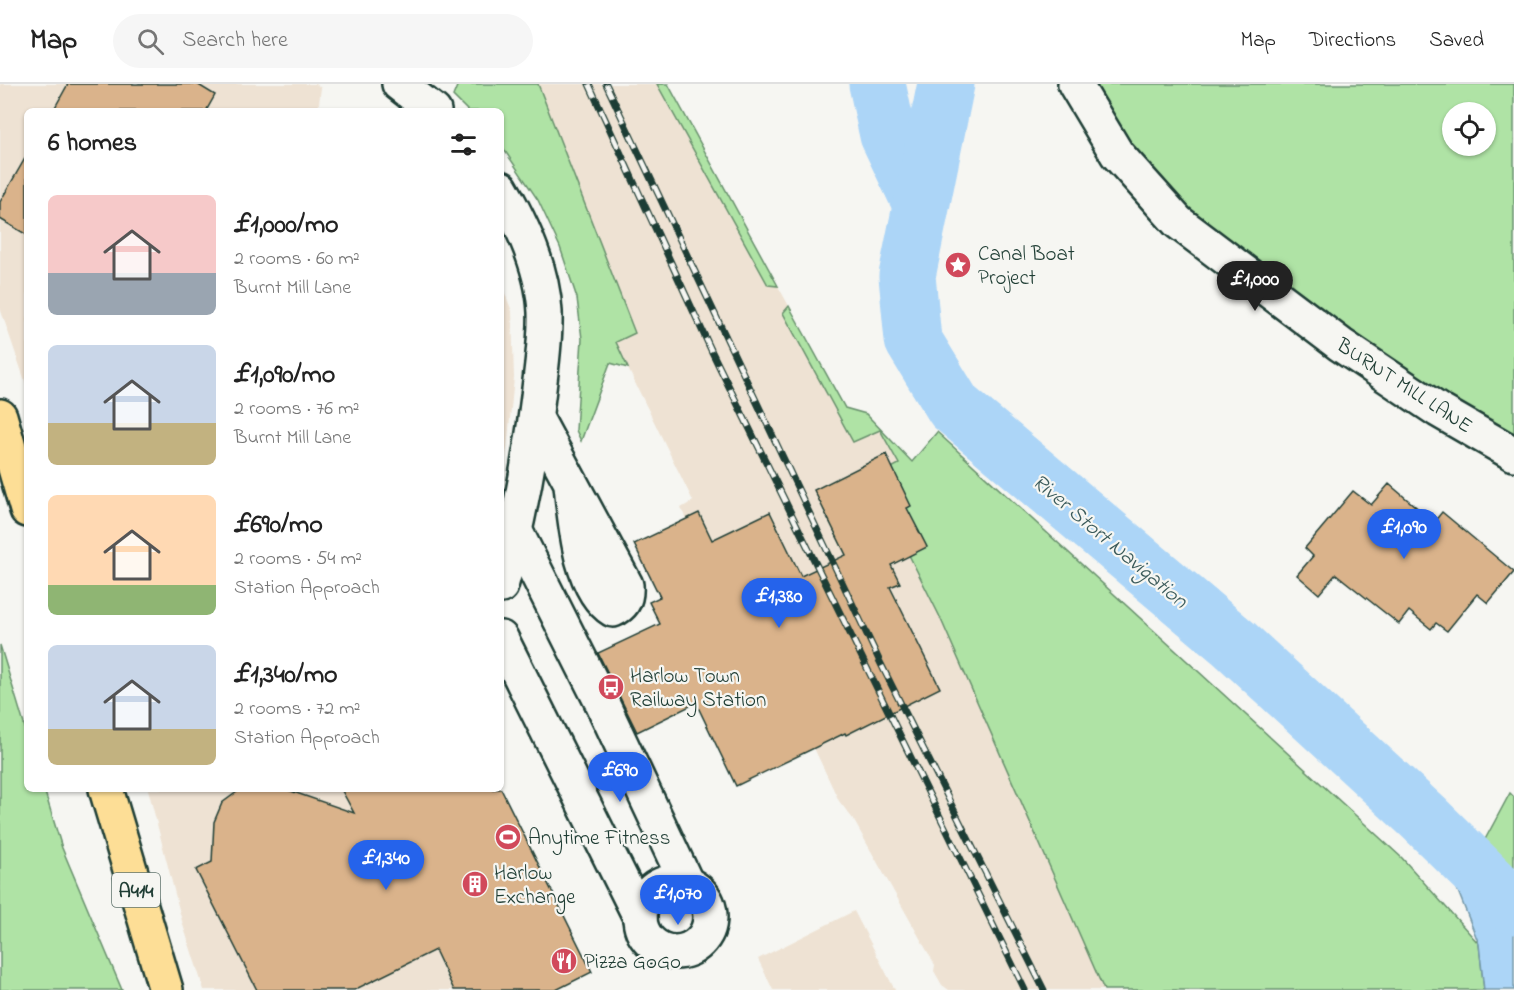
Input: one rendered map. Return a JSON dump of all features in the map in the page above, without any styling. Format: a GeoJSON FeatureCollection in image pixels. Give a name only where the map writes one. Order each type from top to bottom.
{"type":"FeatureCollection","features":[{"type":"Feature","properties":{"kind":"highway"},"geometry":{"type":"LineString","coordinates":[[0,416],[24,500]]}},
{"type":"Feature","properties":{"kind":"highway","name":"A414"},"geometry":{"type":"LineString","coordinates":[[107,792],[166,990]]}},
{"type":"Feature","properties":{"kind":"street"},"geometry":{"type":"LineString","coordinates":[[399,84],[430,108]]}},
{"type":"Feature","properties":{"kind":"street","name":"BURNT MILL LANE"},"geometry":{"type":"LineString","coordinates":[[1075,84],[1117,154],[1178,222],[1341,345],[1438,410],[1514,454]]}},
{"type":"Feature","properties":{"kind":"street"},"geometry":{"type":"LineString","coordinates":[[504,194],[529,247],[540,279],[545,312],[536,418],[516,532],[504,575]]}},
{"type":"Feature","properties":{"kind":"street"},"geometry":{"type":"LineString","coordinates":[[536,418],[571,485]]}},
{"type":"Feature","properties":{"kind":"street"},"geometry":{"type":"LineString","coordinates":[[516,532],[600,699],[687,884]]}},
{"type":"Feature","properties":{"kind":"street"},"geometry":{"type":"LineString","coordinates":[[504,644],[640,917],[646,935],[652,943],[672,952],[693,948],[707,932],[710,910],[698,890],[687,884],[676,882],[656,888],[647,896],[640,917]]}},
{"type":"Feature","properties":{"kind":"shaded area"},"geometry":{"type":"Polygon","coordinates":[[[0,84],[316,84],[321,88],[318,108],[24,108],[24,378],[0,308],[0,84]]]}},
{"type":"Feature","properties":{"kind":"shaded area"},"geometry":{"type":"Polygon","coordinates":[[[538,84],[657,84],[768,285],[778,286],[789,306],[784,313],[854,442],[880,430],[899,465],[871,479],[939,615],[1104,990],[949,990],[942,985],[934,971],[935,965],[853,819],[839,801],[814,748],[715,716],[705,721],[696,703],[682,710],[643,631],[660,624],[649,602],[660,596],[634,544],[686,519],[681,508],[693,501],[615,342],[635,333],[538,84]]]}},
{"type":"Feature","properties":{"kind":"shaded area"},"geometry":{"type":"Polygon","coordinates":[[[504,291],[512,311],[514,378],[504,462],[504,291]]]}},
{"type":"Feature","properties":{"kind":"shaded area"},"geometry":{"type":"Polygon","coordinates":[[[149,792],[502,792],[592,972],[556,990],[204,990],[183,925],[149,792]]]}},
{"type":"Feature","properties":{"kind":"shaded area"},"geometry":{"type":"Polygon","coordinates":[[[854,911],[895,990],[773,990],[758,959],[854,911]]]}},
{"type":"Feature","properties":{"kind":"green space"},"geometry":{"type":"Polygon","coordinates":[[[458,84],[538,84],[635,333],[616,342],[628,368],[610,363],[581,441],[576,430],[582,339],[577,298],[560,247],[538,200],[504,149],[504,108],[465,108],[453,96],[458,84]]]}},
{"type":"Feature","properties":{"kind":"green space"},"geometry":{"type":"Polygon","coordinates":[[[657,84],[668,84],[778,286],[768,285],[657,84]]]}},
{"type":"Feature","properties":{"kind":"green space"},"geometry":{"type":"Polygon","coordinates":[[[1092,84],[1514,84],[1514,443],[1229,251],[1152,176],[1092,84]]]}},
{"type":"Feature","properties":{"kind":"green space"},"geometry":{"type":"Polygon","coordinates":[[[789,306],[845,408],[866,414],[912,462],[937,432],[1402,858],[1479,944],[1484,990],[1104,990],[939,615],[871,479],[899,464],[880,430],[853,442],[783,313],[789,306]]]}},
{"type":"Feature","properties":{"kind":"green space"},"geometry":{"type":"Polygon","coordinates":[[[0,645],[24,724],[24,792],[45,792],[62,848],[122,990],[0,990],[0,645]]]}},
{"type":"Feature","properties":{"kind":"green space"},"geometry":{"type":"Polygon","coordinates":[[[1510,793],[1514,797],[1514,895],[1491,871],[1476,862],[1481,847],[1510,793]]]}},
{"type":"Feature","properties":{"kind":"water"},"geometry":{"type":"Polygon","coordinates":[[[1448,842],[1491,871],[1514,895],[1514,990],[1484,990],[1479,944],[1448,866],[1448,842]]]}},
{"type":"Feature","properties":{"kind":"building"},"geometry":{"type":"Polygon","coordinates":[[[68,84],[197,84],[215,95],[208,108],[55,108],[68,84]]]}},
{"type":"Feature","properties":{"kind":"building"},"geometry":{"type":"Polygon","coordinates":[[[24,160],[24,233],[0,219],[0,202],[24,160]]]}},
{"type":"Feature","properties":{"kind":"building"},"geometry":{"type":"Polygon","coordinates":[[[886,454],[911,506],[907,508],[927,547],[891,565],[900,583],[890,587],[940,688],[736,786],[696,703],[637,732],[598,653],[660,624],[649,602],[660,597],[634,544],[699,513],[712,540],[770,512],[801,576],[846,555],[814,490],[886,454]]]}},
{"type":"Feature","properties":{"kind":"building"},"geometry":{"type":"Polygon","coordinates":[[[1389,484],[1434,522],[1442,512],[1514,572],[1488,603],[1477,594],[1447,631],[1436,623],[1431,629],[1409,611],[1399,624],[1336,574],[1319,594],[1297,575],[1313,556],[1305,548],[1353,491],[1371,505],[1389,484]]]}},
{"type":"Feature","properties":{"kind":"building"},"geometry":{"type":"Polygon","coordinates":[[[237,792],[294,792],[354,813],[343,792],[502,792],[592,972],[556,990],[454,990],[435,950],[354,990],[257,990],[196,870],[212,862],[214,822],[222,803],[237,792]]]}},
{"type":"Feature","properties":{"kind":"waterway"},"geometry":{"type":"LineString","coordinates":[[877,84],[888,135],[921,204]]}},
{"type":"Feature","properties":{"kind":"waterway","name":"River Stort Navigation"},"geometry":{"type":"LineString","coordinates":[[946,84],[907,276],[913,340],[954,407],[1234,643],[1424,818],[1514,906]]}},
{"type":"Feature","properties":{"kind":"railway"},"geometry":{"type":"LineString","coordinates":[[589,84],[712,352],[1025,990]]}},
{"type":"Feature","properties":{"kind":"railway"},"geometry":{"type":"LineString","coordinates":[[606,84],[880,662],[1044,990]]}},
{"type":"Feature","properties":{"kind":"place","name":"Canal Boat Project"},"geometry":{"type":"Point","coordinates":[958,265]}},
{"type":"Feature","properties":{"kind":"place","name":"Harlow Town Railway Station"},"geometry":{"type":"Point","coordinates":[611,687]}},
{"type":"Feature","properties":{"kind":"place","name":"Anytime Fitness"},"geometry":{"type":"Point","coordinates":[508,837]}},
{"type":"Feature","properties":{"kind":"place","name":"Harlow Exchange"},"geometry":{"type":"Point","coordinates":[475,884]}},
{"type":"Feature","properties":{"kind":"place","name":"Pizza GoGo"},"geometry":{"type":"Point","coordinates":[564,961]}}]}
